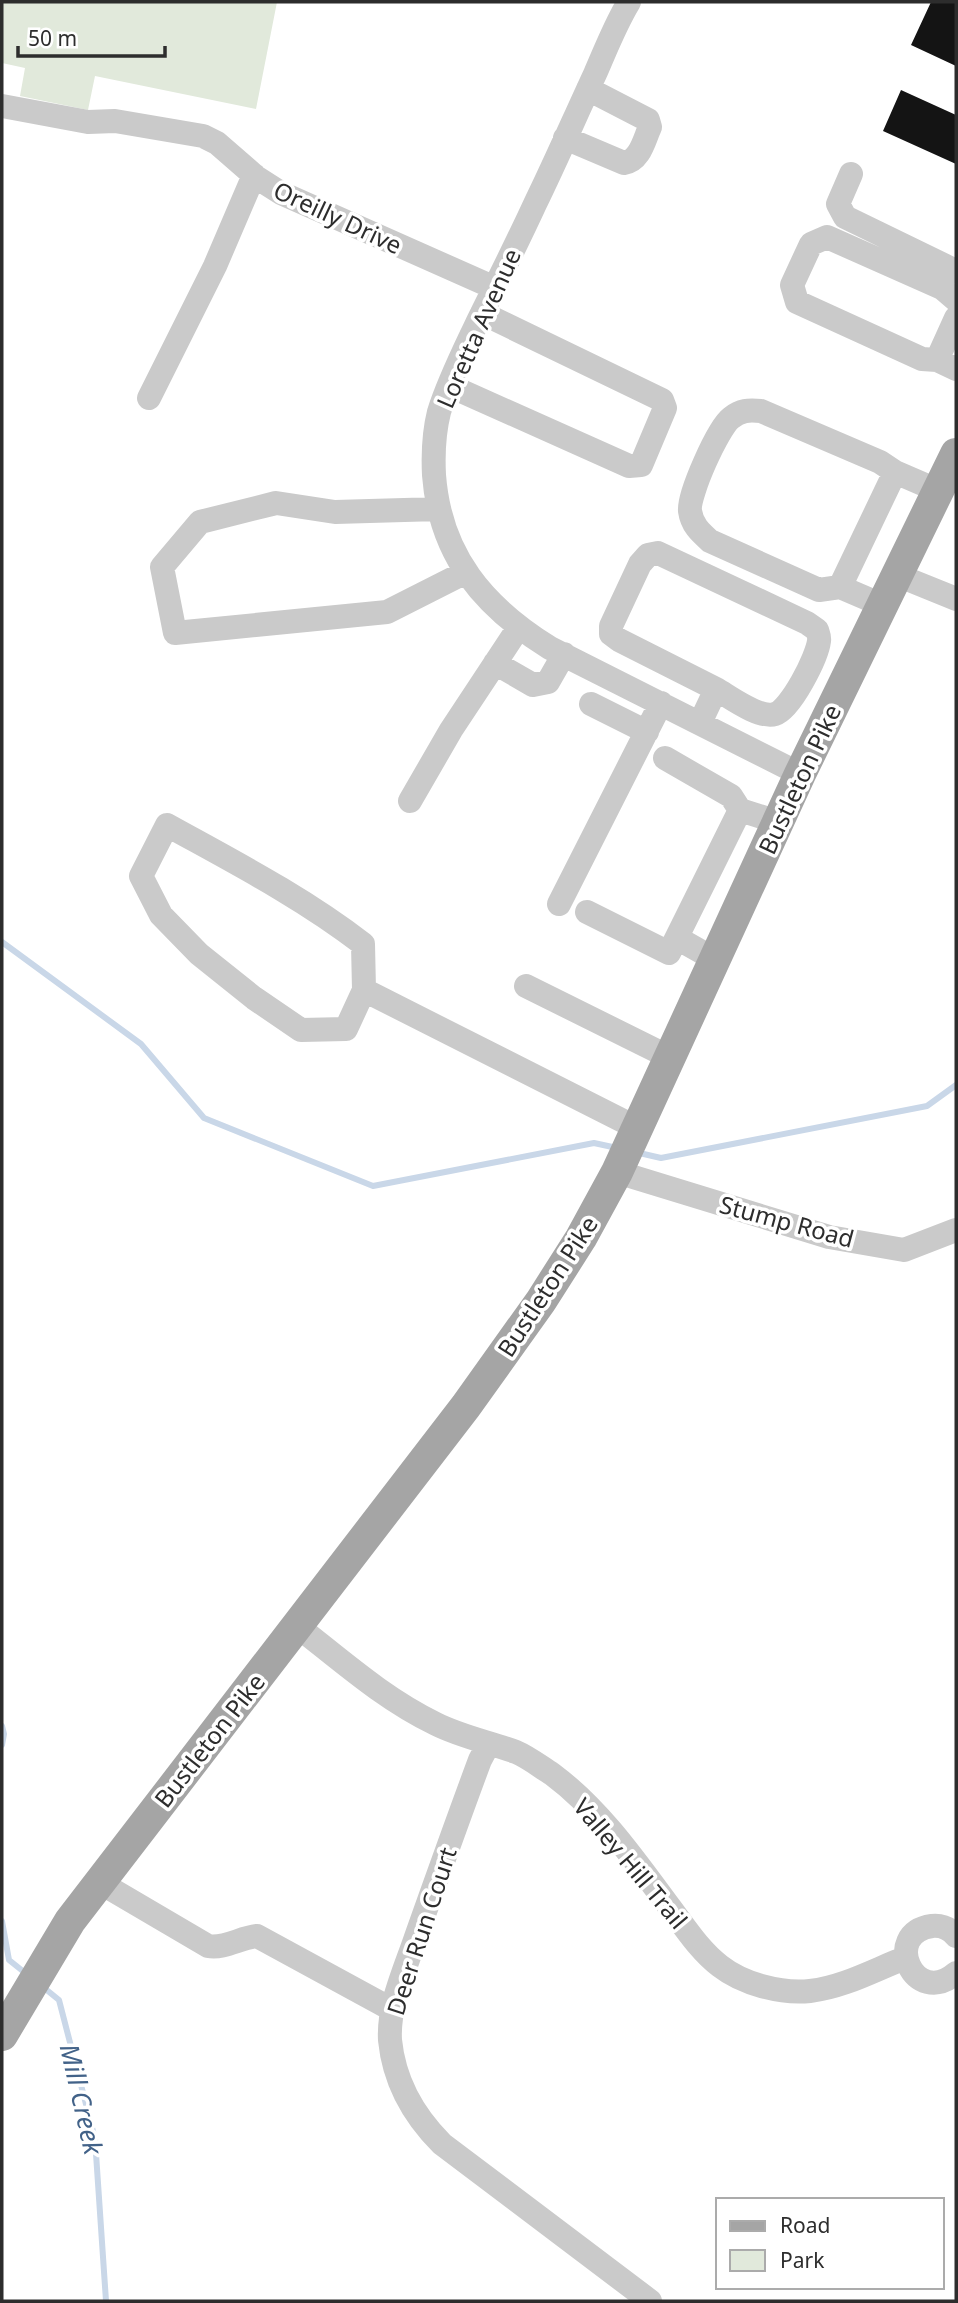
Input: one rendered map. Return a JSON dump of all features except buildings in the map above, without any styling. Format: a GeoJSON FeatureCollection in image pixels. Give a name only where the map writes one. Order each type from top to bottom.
{"type":"FeatureCollection","features":[{"type":"Feature","properties":{"kind":"main road","name":"Bustleton Pike"},"geometry":{"type":"LineString","coordinates":[[2,2035],[70,1921],[466,1406],[541,1301],[581,1238],[626,1151],[800,774],[955,459]]}},
{"type":"Feature","properties":{"kind":"street","name":"Loretta Avenue"},"geometry":{"type":"LineString","coordinates":[[629,2],[609,39],[482,313],[439,412],[435,440],[435,480],[439,509],[451,548],[466,572],[497,609],[519,627],[564,654],[800,774]]}},
{"type":"Feature","properties":{"kind":"street"},"geometry":{"type":"LineString","coordinates":[[565,138],[624,163],[637,157],[650,127],[648,120],[641,114],[588,89]]}},
{"type":"Feature","properties":{"kind":"street","name":"Oreilly Drive"},"geometry":{"type":"LineString","coordinates":[[2,106],[88,122],[115,121],[203,136],[217,143],[254,175],[281,193],[495,288]]}},
{"type":"Feature","properties":{"kind":"street"},"geometry":{"type":"LineString","coordinates":[[850,174],[838,204],[845,216],[956,271]]}},
{"type":"Feature","properties":{"kind":"street"},"geometry":{"type":"LineString","coordinates":[[149,398],[215,266],[254,175]]}},
{"type":"Feature","properties":{"kind":"street"},"geometry":{"type":"LineString","coordinates":[[956,300],[942,288],[827,237],[811,244],[792,285],[797,302],[922,359],[947,364],[956,318]]}},
{"type":"Feature","properties":{"kind":"street"},"geometry":{"type":"LineString","coordinates":[[450,386],[629,466],[641,465],[665,408],[662,400],[482,313]]}},
{"type":"Feature","properties":{"kind":"street"},"geometry":{"type":"LineString","coordinates":[[883,605],[840,587],[820,590],[710,541],[695,528],[690,510],[691,492],[728,420],[744,410],[761,411],[880,462],[895,472],[939,491]]}},
{"type":"Feature","properties":{"kind":"street"},"geometry":{"type":"LineString","coordinates":[[840,587],[895,472]]}},
{"type":"Feature","properties":{"kind":"street"},"geometry":{"type":"LineString","coordinates":[[439,509],[335,512],[276,503],[200,522],[162,567],[175,633],[387,611],[466,572]]}},
{"type":"Feature","properties":{"kind":"street"},"geometry":{"type":"LineString","coordinates":[[658,553],[817,630],[820,640],[799,690],[788,705],[775,714],[760,714],[716,689],[611,634],[611,626],[640,564],[648,555],[658,553]]}},
{"type":"Feature","properties":{"kind":"street"},"geometry":{"type":"LineString","coordinates":[[897,575],[956,599]]}},
{"type":"Feature","properties":{"kind":"street"},"geometry":{"type":"LineString","coordinates":[[410,801],[451,730],[519,627]]}},
{"type":"Feature","properties":{"kind":"street"},"geometry":{"type":"LineString","coordinates":[[495,663],[533,685],[548,682],[564,654]]}},
{"type":"Feature","properties":{"kind":"street"},"geometry":{"type":"LineString","coordinates":[[700,723],[716,689]]}},
{"type":"Feature","properties":{"kind":"street"},"geometry":{"type":"LineString","coordinates":[[559,904],[661,703]]}},
{"type":"Feature","properties":{"kind":"street"},"geometry":{"type":"LineString","coordinates":[[591,704],[647,732]]}},
{"type":"Feature","properties":{"kind":"street"},"geometry":{"type":"LineString","coordinates":[[665,758],[731,796],[740,810],[778,822]]}},
{"type":"Feature","properties":{"kind":"street"},"geometry":{"type":"LineString","coordinates":[[587,912],[669,953],[740,810]]}},
{"type":"Feature","properties":{"kind":"street"},"geometry":{"type":"LineString","coordinates":[[167,825],[327,916],[363,944],[364,990],[346,1029],[301,1030],[254,998],[199,954],[161,915],[141,876],[167,825]]}},
{"type":"Feature","properties":{"kind":"street"},"geometry":{"type":"LineString","coordinates":[[677,938],[714,959]]}},
{"type":"Feature","properties":{"kind":"street"},"geometry":{"type":"LineString","coordinates":[[526,986],[669,1057]]}},
{"type":"Feature","properties":{"kind":"street","name":"Stump Road"},"geometry":{"type":"LineString","coordinates":[[364,990],[626,1151],[829,1237],[904,1250],[956,1230]]}},
{"type":"Feature","properties":{"kind":"street","name":"Valley Hill Trail"},"geometry":{"type":"LineString","coordinates":[[297,1626],[388,1698],[439,1726],[488,1745],[518,1753],[564,1784],[593,1811],[640,1867],[701,1949],[730,1973],[780,1990],[808,1991],[854,1980],[905,1958]]}},
{"type":"Feature","properties":{"kind":"street","name":"Deer Run Court"},"geometry":{"type":"LineString","coordinates":[[488,1745],[440,1867],[391,2009],[390,2040],[396,2072],[404,2092],[426,2129],[442,2144],[650,2301]]}},
{"type":"Feature","properties":{"kind":"street"},"geometry":{"type":"LineString","coordinates":[[99,1882],[208,1946],[218,1948],[240,1938],[257,1936],[391,2009]]}},
{"type":"Feature","properties":{"kind":"street"},"geometry":{"type":"LineString","coordinates":[[956,1936],[942,1926],[919,1930],[911,1937],[905,1958],[914,1974],[924,1980],[936,1983],[949,1979],[956,1973]]}},
{"type":"Feature","properties":{"kind":"green space"},"geometry":{"type":"Polygon","coordinates":[[[2,2],[277,2],[256,109],[95,76],[88,110],[20,96],[25,68],[2,63],[2,2]]]}},
{"type":"Feature","properties":{"kind":"waterway"},"geometry":{"type":"LineString","coordinates":[[2,942],[141,1044],[204,1118],[373,1186],[594,1143],[617,1148]]}},
{"type":"Feature","properties":{"kind":"waterway"},"geometry":{"type":"LineString","coordinates":[[635,1152],[661,1158],[927,1106],[956,1085]]}},
{"type":"Feature","properties":{"kind":"waterway","name":"Mill Creek"},"geometry":{"type":"LineString","coordinates":[[2,1726],[2,1745]]}},
{"type":"Feature","properties":{"kind":"waterway","name":"Mill Creek"},"geometry":{"type":"LineString","coordinates":[[2,1921],[9,1960],[29,1976]]}},
{"type":"Feature","properties":{"kind":"waterway","name":"Mill Creek"},"geometry":{"type":"LineString","coordinates":[[43,1987],[59,2000],[95,2139],[106,2301]]}}]}
